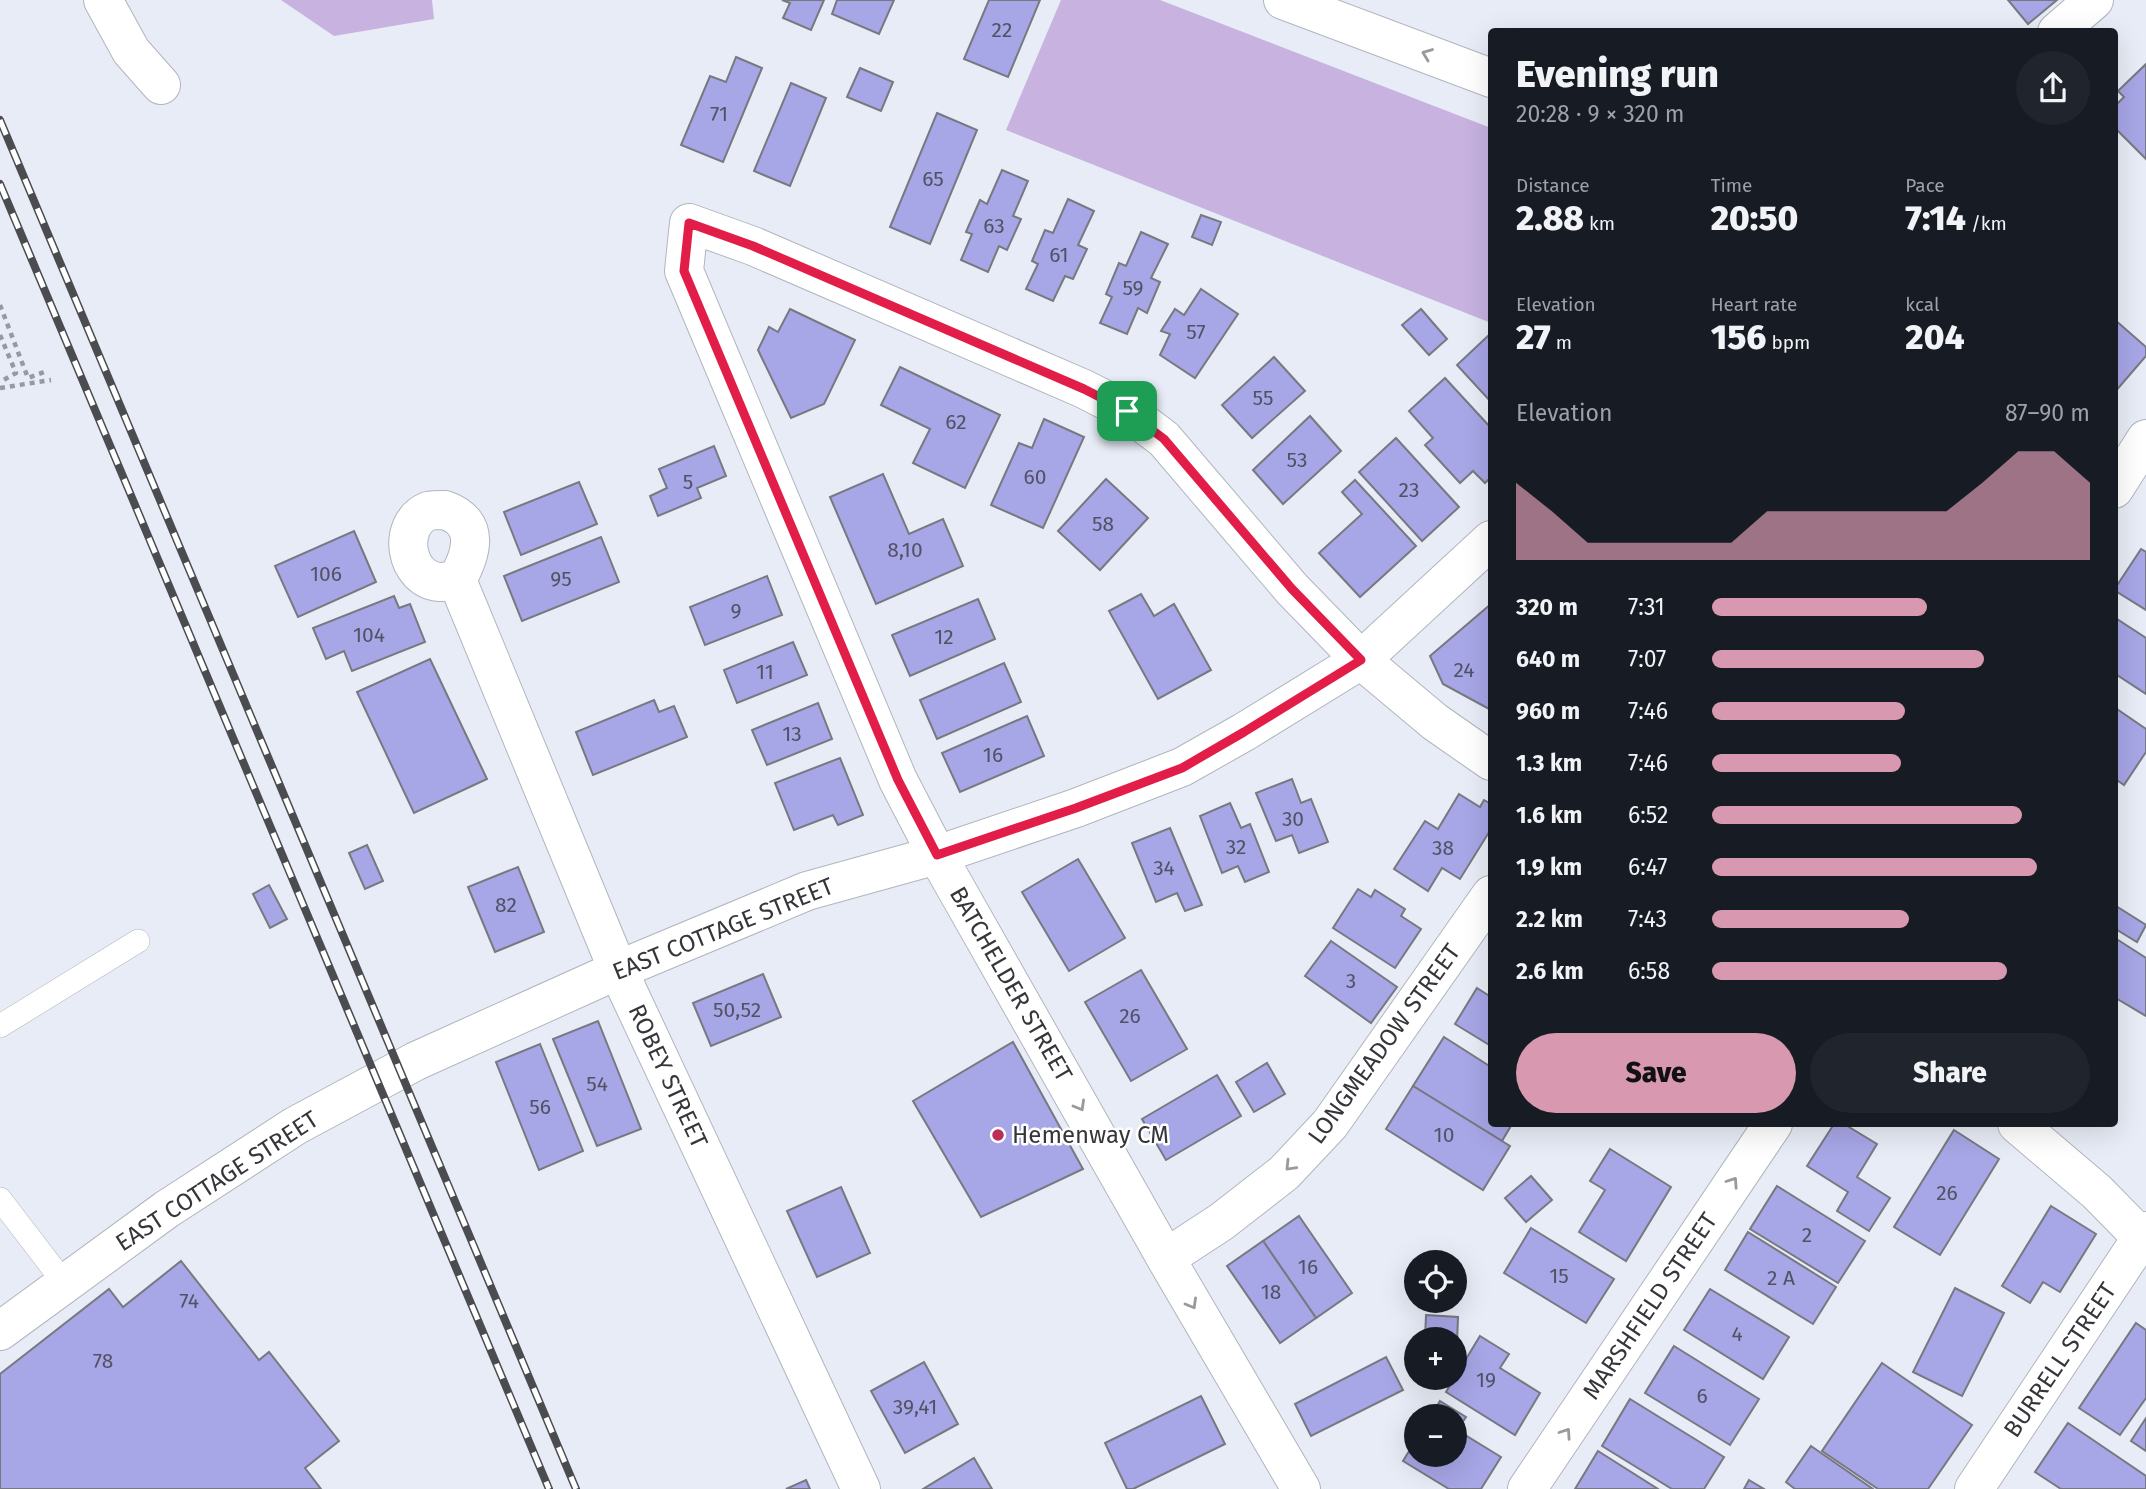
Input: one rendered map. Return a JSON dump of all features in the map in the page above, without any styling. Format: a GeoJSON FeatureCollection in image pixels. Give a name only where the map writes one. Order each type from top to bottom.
{"type":"FeatureCollection","features":[{"type":"Feature","properties":{"kind":"street"},"geometry":{"type":"LineString","coordinates":[[103,0],[131,51],[161,85]]}},
{"type":"Feature","properties":{"kind":"street"},"geometry":{"type":"LineString","coordinates":[[1283,0],[1488,77]]}},
{"type":"Feature","properties":{"kind":"street"},"geometry":{"type":"LineString","coordinates":[[2062,28],[2094,0]]}},
{"type":"Feature","properties":{"kind":"street","name":"BATCHELDER STREET"},"geometry":{"type":"LineString","coordinates":[[1301,1489],[937,855],[893,767],[684,271],[689,223],[753,246],[1084,389],[1127,411],[1164,439],[1292,589],[1361,660]]}},
{"type":"Feature","properties":{"kind":"street"},"geometry":{"type":"LineString","coordinates":[[2118,483],[2146,439]]}},
{"type":"Feature","properties":{"kind":"street","name":"EAST COTTAGE STREET"},"geometry":{"type":"LineString","coordinates":[[0,1331],[167,1209],[295,1126],[416,1061],[618,970],[807,891],[937,855],[1076,808],[1182,768],[1361,660],[1488,543]]}},
{"type":"Feature","properties":{"kind":"street","name":"ROBEY STREET"},"geometry":{"type":"LineString","coordinates":[[457,580],[618,970],[861,1489]]}},
{"type":"Feature","properties":{"kind":"street"},"geometry":{"type":"LineString","coordinates":[[1361,660],[1435,722],[1488,759]]}},
{"type":"Feature","properties":{"kind":"street","name":"LONGMEADOW STREET"},"geometry":{"type":"LineString","coordinates":[[1166,1258],[1221,1222],[1284,1173],[1330,1124],[1488,899]]}},
{"type":"Feature","properties":{"kind":"street","name":"MARSHFIELD STREET"},"geometry":{"type":"LineString","coordinates":[[1527,1489],[1771,1127]]}},
{"type":"Feature","properties":{"kind":"street"},"geometry":{"type":"LineString","coordinates":[[2021,1127],[2145,1236]]}},
{"type":"Feature","properties":{"kind":"street","name":"BURRELL STREET"},"geometry":{"type":"LineString","coordinates":[[1974,1489],[2145,1236]]}},
{"type":"Feature","properties":{"kind":"lane"},"geometry":{"type":"LineString","coordinates":[[0,1026],[138,941]]}},
{"type":"Feature","properties":{"kind":"lane"},"geometry":{"type":"LineString","coordinates":[[0,1199],[65,1284]]}},
{"type":"Feature","properties":{"kind":"path"},"geometry":{"type":"LineString","coordinates":[[0,305],[28,378],[47,371]]}},
{"type":"Feature","properties":{"kind":"path"},"geometry":{"type":"LineString","coordinates":[[0,335],[16,373],[0,382]]}},
{"type":"Feature","properties":{"kind":"path"},"geometry":{"type":"LineString","coordinates":[[0,388],[51,380]]}},
{"type":"Feature","properties":{"kind":"shaded area"},"geometry":{"type":"Polygon","coordinates":[[[281,0],[432,0],[434,19],[334,36],[281,0]]]}},
{"type":"Feature","properties":{"kind":"shaded area"},"geometry":{"type":"Polygon","coordinates":[[[1061,0],[1160,0],[1488,127],[1488,322],[1006,130],[1061,0]]]}},
{"type":"Feature","properties":{"kind":"building"},"geometry":{"type":"Polygon","coordinates":[[[782,0],[824,0],[811,30],[783,18],[790,3],[782,0]]]}},
{"type":"Feature","properties":{"kind":"building"},"geometry":{"type":"Polygon","coordinates":[[[837,0],[894,0],[879,34],[832,14],[837,0]]]}},
{"type":"Feature","properties":{"kind":"building"},"geometry":{"type":"Polygon","coordinates":[[[989,0],[1040,0],[1008,77],[964,59],[989,0]]]}},
{"type":"Feature","properties":{"kind":"building"},"geometry":{"type":"Polygon","coordinates":[[[2008,0],[2057,0],[2028,24],[2008,0]]]}},
{"type":"Feature","properties":{"kind":"building"},"geometry":{"type":"Polygon","coordinates":[[[736,57],[762,68],[723,162],[681,145],[710,76],[726,82],[736,57]]]}},
{"type":"Feature","properties":{"kind":"building"},"geometry":{"type":"Polygon","coordinates":[[[2146,64],[2146,159],[2118,131],[2118,103],[2124,97],[2118,91],[2146,64]]]}},
{"type":"Feature","properties":{"kind":"building"},"geometry":{"type":"Polygon","coordinates":[[[860,68],[893,82],[881,111],[847,97],[860,68]]]}},
{"type":"Feature","properties":{"kind":"building"},"geometry":{"type":"Polygon","coordinates":[[[791,83],[826,98],[790,186],[754,171],[791,83]]]}},
{"type":"Feature","properties":{"kind":"building"},"geometry":{"type":"Polygon","coordinates":[[[937,113],[977,130],[930,244],[890,227],[937,113]]]}},
{"type":"Feature","properties":{"kind":"building"},"geometry":{"type":"Polygon","coordinates":[[[1002,170],[1028,181],[1013,216],[1021,219],[1007,250],[999,246],[988,272],[961,260],[972,234],[966,232],[980,200],[987,204],[1002,170]]]}},
{"type":"Feature","properties":{"kind":"building"},"geometry":{"type":"Polygon","coordinates":[[[1068,199],[1094,211],[1078,245],[1087,249],[1073,279],[1065,276],[1053,301],[1026,289],[1038,264],[1032,261],[1045,230],[1053,233],[1068,199]]]}},
{"type":"Feature","properties":{"kind":"building"},"geometry":{"type":"Polygon","coordinates":[[[1201,215],[1221,222],[1212,245],[1192,237],[1201,215]]]}},
{"type":"Feature","properties":{"kind":"building"},"geometry":{"type":"Polygon","coordinates":[[[1141,232],[1168,244],[1151,278],[1160,282],[1147,313],[1138,308],[1127,334],[1100,323],[1112,297],[1106,294],[1119,263],[1126,266],[1141,232]]]}},
{"type":"Feature","properties":{"kind":"building"},"geometry":{"type":"Polygon","coordinates":[[[1201,289],[1238,314],[1195,378],[1160,355],[1170,334],[1161,331],[1175,309],[1184,315],[1201,289]]]}},
{"type":"Feature","properties":{"kind":"building"},"geometry":{"type":"Polygon","coordinates":[[[790,309],[855,340],[824,404],[791,418],[758,350],[769,327],[778,332],[790,309]]]}},
{"type":"Feature","properties":{"kind":"building"},"geometry":{"type":"Polygon","coordinates":[[[1421,309],[1447,339],[1429,355],[1402,325],[1421,309]]]}},
{"type":"Feature","properties":{"kind":"building"},"geometry":{"type":"Polygon","coordinates":[[[2118,322],[2146,347],[2146,356],[2118,388],[2118,322]]]}},
{"type":"Feature","properties":{"kind":"building"},"geometry":{"type":"Polygon","coordinates":[[[1488,336],[1488,399],[1457,365],[1488,336]]]}},
{"type":"Feature","properties":{"kind":"building"},"geometry":{"type":"Polygon","coordinates":[[[1274,357],[1305,391],[1252,438],[1222,405],[1274,357]]]}},
{"type":"Feature","properties":{"kind":"building"},"geometry":{"type":"Polygon","coordinates":[[[900,367],[1000,415],[965,488],[913,463],[930,429],[881,405],[900,367]]]}},
{"type":"Feature","properties":{"kind":"building"},"geometry":{"type":"Polygon","coordinates":[[[1445,378],[1488,425],[1488,480],[1485,483],[1473,471],[1460,483],[1425,445],[1433,438],[1409,411],[1445,378]]]}},
{"type":"Feature","properties":{"kind":"building"},"geometry":{"type":"Polygon","coordinates":[[[1310,416],[1341,451],[1283,504],[1253,470],[1310,416]]]}},
{"type":"Feature","properties":{"kind":"building"},"geometry":{"type":"Polygon","coordinates":[[[1044,419],[1084,437],[1043,528],[991,505],[1019,443],[1032,448],[1044,419]]]}},
{"type":"Feature","properties":{"kind":"building"},"geometry":{"type":"Polygon","coordinates":[[[1396,438],[1459,507],[1422,541],[1359,472],[1396,438]]]}},
{"type":"Feature","properties":{"kind":"building"},"geometry":{"type":"Polygon","coordinates":[[[714,446],[726,476],[697,488],[701,498],[658,516],[650,496],[667,488],[659,469],[714,446]]]}},
{"type":"Feature","properties":{"kind":"building"},"geometry":{"type":"Polygon","coordinates":[[[883,474],[909,534],[943,519],[963,566],[876,604],[830,497],[883,474]]]}},
{"type":"Feature","properties":{"kind":"building"},"geometry":{"type":"Polygon","coordinates":[[[1106,479],[1148,518],[1100,570],[1058,531],[1106,479]]]}},
{"type":"Feature","properties":{"kind":"building"},"geometry":{"type":"Polygon","coordinates":[[[1355,480],[1416,546],[1360,597],[1319,553],[1362,514],[1342,492],[1355,480]]]}},
{"type":"Feature","properties":{"kind":"building"},"geometry":{"type":"Polygon","coordinates":[[[579,482],[597,524],[521,555],[504,512],[579,482]]]}},
{"type":"Feature","properties":{"kind":"building"},"geometry":{"type":"Polygon","coordinates":[[[354,531],[376,582],[298,617],[275,566],[354,531]]]}},
{"type":"Feature","properties":{"kind":"building"},"geometry":{"type":"Polygon","coordinates":[[[601,537],[619,582],[522,621],[504,576],[601,537]]]}},
{"type":"Feature","properties":{"kind":"building"},"geometry":{"type":"Polygon","coordinates":[[[2141,549],[2146,552],[2146,610],[2118,592],[2118,584],[2141,549]]]}},
{"type":"Feature","properties":{"kind":"building"},"geometry":{"type":"Polygon","coordinates":[[[767,576],[782,615],[705,645],[690,607],[767,576]]]}},
{"type":"Feature","properties":{"kind":"building"},"geometry":{"type":"Polygon","coordinates":[[[1141,594],[1154,616],[1174,604],[1211,670],[1158,699],[1109,611],[1141,594]]]}},
{"type":"Feature","properties":{"kind":"building"},"geometry":{"type":"Polygon","coordinates":[[[394,596],[399,608],[410,604],[425,642],[352,671],[344,651],[326,659],[313,628],[394,596]]]}},
{"type":"Feature","properties":{"kind":"building"},"geometry":{"type":"Polygon","coordinates":[[[978,599],[995,639],[910,676],[892,635],[978,599]]]}},
{"type":"Feature","properties":{"kind":"building"},"geometry":{"type":"Polygon","coordinates":[[[1488,607],[1488,708],[1443,684],[1430,656],[1488,607]]]}},
{"type":"Feature","properties":{"kind":"building"},"geometry":{"type":"Polygon","coordinates":[[[2118,620],[2146,638],[2146,694],[2118,676],[2118,620]]]}},
{"type":"Feature","properties":{"kind":"building"},"geometry":{"type":"Polygon","coordinates":[[[793,642],[807,675],[737,703],[724,670],[793,642]]]}},
{"type":"Feature","properties":{"kind":"building"},"geometry":{"type":"Polygon","coordinates":[[[430,659],[487,779],[414,813],[357,692],[430,659]]]}},
{"type":"Feature","properties":{"kind":"building"},"geometry":{"type":"Polygon","coordinates":[[[1004,663],[1021,702],[937,739],[920,700],[1004,663]]]}},
{"type":"Feature","properties":{"kind":"building"},"geometry":{"type":"Polygon","coordinates":[[[654,700],[659,712],[674,706],[687,737],[593,775],[576,732],[654,700]]]}},
{"type":"Feature","properties":{"kind":"building"},"geometry":{"type":"Polygon","coordinates":[[[818,703],[832,739],[767,765],[752,730],[818,703]]]}},
{"type":"Feature","properties":{"kind":"building"},"geometry":{"type":"Polygon","coordinates":[[[2118,710],[2146,729],[2146,752],[2124,785],[2118,781],[2118,710]]]}},
{"type":"Feature","properties":{"kind":"building"},"geometry":{"type":"Polygon","coordinates":[[[1027,716],[1044,756],[960,792],[942,753],[1027,716]]]}},
{"type":"Feature","properties":{"kind":"building"},"geometry":{"type":"Polygon","coordinates":[[[840,758],[863,815],[838,825],[833,815],[794,830],[775,783],[840,758]]]}},
{"type":"Feature","properties":{"kind":"building"},"geometry":{"type":"Polygon","coordinates":[[[1292,779],[1301,803],[1311,799],[1328,842],[1299,853],[1292,835],[1276,841],[1256,793],[1292,779]]]}},
{"type":"Feature","properties":{"kind":"building"},"geometry":{"type":"Polygon","coordinates":[[[1459,794],[1480,807],[1484,800],[1488,802],[1488,834],[1460,879],[1442,868],[1428,891],[1394,869],[1425,821],[1438,829],[1459,794]]]}},
{"type":"Feature","properties":{"kind":"building"},"geometry":{"type":"Polygon","coordinates":[[[1230,803],[1241,828],[1250,824],[1269,872],[1245,882],[1238,866],[1222,873],[1200,816],[1230,803]]]}},
{"type":"Feature","properties":{"kind":"building"},"geometry":{"type":"Polygon","coordinates":[[[1170,828],[1202,905],[1185,911],[1177,893],[1156,902],[1132,843],[1170,828]]]}},
{"type":"Feature","properties":{"kind":"building"},"geometry":{"type":"Polygon","coordinates":[[[367,845],[383,881],[365,889],[349,853],[367,845]]]}},
{"type":"Feature","properties":{"kind":"building"},"geometry":{"type":"Polygon","coordinates":[[[1078,859],[1125,938],[1069,971],[1022,892],[1078,859]]]}},
{"type":"Feature","properties":{"kind":"building"},"geometry":{"type":"Polygon","coordinates":[[[518,867],[544,932],[495,952],[468,887],[518,867]]]}},
{"type":"Feature","properties":{"kind":"building"},"geometry":{"type":"Polygon","coordinates":[[[269,885],[287,919],[270,928],[253,894],[269,885]]]}},
{"type":"Feature","properties":{"kind":"building"},"geometry":{"type":"Polygon","coordinates":[[[1358,889],[1371,897],[1375,890],[1405,909],[1401,916],[1421,929],[1395,968],[1333,928],[1358,889]]]}},
{"type":"Feature","properties":{"kind":"building"},"geometry":{"type":"Polygon","coordinates":[[[2118,907],[2146,925],[2137,942],[2118,930],[2118,907]]]}},
{"type":"Feature","properties":{"kind":"building"},"geometry":{"type":"Polygon","coordinates":[[[2118,940],[2146,958],[2146,1016],[2118,999],[2118,940]]]}},
{"type":"Feature","properties":{"kind":"building"},"geometry":{"type":"Polygon","coordinates":[[[1331,941],[1397,987],[1371,1023],[1305,976],[1331,941]]]}},
{"type":"Feature","properties":{"kind":"building"},"geometry":{"type":"Polygon","coordinates":[[[1141,970],[1187,1049],[1131,1081],[1085,1002],[1141,970]]]}},
{"type":"Feature","properties":{"kind":"building"},"geometry":{"type":"Polygon","coordinates":[[[763,974],[781,1017],[711,1046],[693,1003],[763,974]]]}},
{"type":"Feature","properties":{"kind":"building"},"geometry":{"type":"Polygon","coordinates":[[[1477,988],[1488,995],[1488,1044],[1455,1024],[1477,988]]]}},
{"type":"Feature","properties":{"kind":"building"},"geometry":{"type":"Polygon","coordinates":[[[598,1021],[641,1129],[597,1146],[553,1039],[598,1021]]]}},
{"type":"Feature","properties":{"kind":"building"},"geometry":{"type":"Polygon","coordinates":[[[1444,1037],[1488,1065],[1488,1127],[1510,1127],[1502,1141],[1413,1086],[1444,1037]]]}},
{"type":"Feature","properties":{"kind":"building","name":"Hemenway CM"},"geometry":{"type":"Polygon","coordinates":[[[1013,1042],[1083,1169],[981,1217],[913,1101],[1013,1042]]]}},
{"type":"Feature","properties":{"kind":"building"},"geometry":{"type":"Polygon","coordinates":[[[540,1044],[583,1151],[539,1170],[496,1062],[540,1044]]]}},
{"type":"Feature","properties":{"kind":"building"},"geometry":{"type":"Polygon","coordinates":[[[1267,1063],[1285,1094],[1254,1112],[1236,1082],[1267,1063]]]}},
{"type":"Feature","properties":{"kind":"building"},"geometry":{"type":"Polygon","coordinates":[[[1217,1075],[1241,1116],[1166,1160],[1142,1119],[1217,1075]]]}},
{"type":"Feature","properties":{"kind":"building"},"geometry":{"type":"Polygon","coordinates":[[[1413,1086],[1510,1146],[1483,1190],[1386,1129],[1413,1086]]]}},
{"type":"Feature","properties":{"kind":"building"},"geometry":{"type":"Polygon","coordinates":[[[1832,1127],[1849,1127],[1877,1144],[1857,1177],[1890,1198],[1869,1231],[1837,1211],[1848,1192],[1807,1166],[1832,1127]]]}},
{"type":"Feature","properties":{"kind":"building"},"geometry":{"type":"Polygon","coordinates":[[[1954,1130],[1999,1159],[1940,1255],[1894,1227],[1954,1130]]]}},
{"type":"Feature","properties":{"kind":"building"},"geometry":{"type":"Polygon","coordinates":[[[1610,1149],[1671,1187],[1626,1261],[1579,1232],[1605,1190],[1590,1181],[1610,1149]]]}},
{"type":"Feature","properties":{"kind":"building"},"geometry":{"type":"Polygon","coordinates":[[[1531,1176],[1552,1200],[1526,1222],[1505,1198],[1531,1176]]]}},
{"type":"Feature","properties":{"kind":"building"},"geometry":{"type":"Polygon","coordinates":[[[1777,1186],[1865,1241],[1838,1283],[1750,1229],[1777,1186]]]}},
{"type":"Feature","properties":{"kind":"building"},"geometry":{"type":"Polygon","coordinates":[[[841,1187],[870,1253],[817,1277],[787,1211],[841,1187]]]}},
{"type":"Feature","properties":{"kind":"building"},"geometry":{"type":"Polygon","coordinates":[[[2051,1206],[2096,1234],[2060,1292],[2043,1282],[2030,1303],[2002,1286],[2051,1206]]]}},
{"type":"Feature","properties":{"kind":"building"},"geometry":{"type":"Polygon","coordinates":[[[1299,1216],[1352,1293],[1316,1318],[1263,1241],[1299,1216]]]}},
{"type":"Feature","properties":{"kind":"building"},"geometry":{"type":"Polygon","coordinates":[[[1531,1228],[1614,1279],[1586,1323],[1504,1273],[1531,1228]]]}},
{"type":"Feature","properties":{"kind":"building"},"geometry":{"type":"Polygon","coordinates":[[[1748,1232],[1836,1287],[1813,1324],[1725,1270],[1748,1232]]]}},
{"type":"Feature","properties":{"kind":"building"},"geometry":{"type":"Polygon","coordinates":[[[1263,1241],[1316,1318],[1280,1343],[1227,1266],[1263,1241]]]}},
{"type":"Feature","properties":{"kind":"building"},"geometry":{"type":"Polygon","coordinates":[[[181,1261],[259,1360],[269,1352],[339,1441],[305,1468],[321,1489],[0,1489],[0,1374],[109,1289],[123,1307],[181,1261]]]}},
{"type":"Feature","properties":{"kind":"building"},"geometry":{"type":"Polygon","coordinates":[[[1955,1288],[2004,1313],[1962,1396],[1913,1372],[1955,1288]]]}},
{"type":"Feature","properties":{"kind":"building"},"geometry":{"type":"Polygon","coordinates":[[[1710,1289],[1789,1337],[1763,1379],[1684,1330],[1710,1289]]]}},
{"type":"Feature","properties":{"kind":"building"},"geometry":{"type":"Polygon","coordinates":[[[1426,1315],[1458,1317],[1458,1327],[1426,1327],[1426,1315]]]}},
{"type":"Feature","properties":{"kind":"building"},"geometry":{"type":"Polygon","coordinates":[[[2136,1323],[2146,1330],[2146,1398],[2120,1435],[2079,1408],[2136,1323]]]}},
{"type":"Feature","properties":{"kind":"building"},"geometry":{"type":"Polygon","coordinates":[[[1480,1336],[1509,1354],[1500,1368],[1540,1393],[1515,1435],[1446,1392],[1467,1390],[1467,1357],[1480,1336]]]}},
{"type":"Feature","properties":{"kind":"building"},"geometry":{"type":"Polygon","coordinates":[[[1674,1346],[1759,1399],[1730,1445],[1645,1393],[1674,1346]]]}},
{"type":"Feature","properties":{"kind":"building"},"geometry":{"type":"Polygon","coordinates":[[[1386,1357],[1403,1390],[1311,1436],[1295,1404],[1386,1357]]]}},
{"type":"Feature","properties":{"kind":"building"},"geometry":{"type":"Polygon","coordinates":[[[924,1362],[958,1424],[905,1453],[871,1391],[924,1362]]]}},
{"type":"Feature","properties":{"kind":"building"},"geometry":{"type":"Polygon","coordinates":[[[1882,1363],[1972,1425],[1928,1489],[1878,1489],[1822,1451],[1882,1363]]]}},
{"type":"Feature","properties":{"kind":"building"},"geometry":{"type":"Polygon","coordinates":[[[1201,1396],[1225,1444],[1133,1489],[1127,1489],[1105,1443],[1201,1396]]]}},
{"type":"Feature","properties":{"kind":"building"},"geometry":{"type":"Polygon","coordinates":[[[1630,1399],[1724,1457],[1704,1489],[1672,1489],[1602,1446],[1630,1399]]]}},
{"type":"Feature","properties":{"kind":"building"},"geometry":{"type":"Polygon","coordinates":[[[2146,1418],[2146,1451],[2131,1441],[2146,1418]]]}},
{"type":"Feature","properties":{"kind":"building"},"geometry":{"type":"Polygon","coordinates":[[[2068,1423],[2146,1476],[2146,1489],[2061,1489],[2035,1472],[2068,1423]]]}},
{"type":"Feature","properties":{"kind":"building"},"geometry":{"type":"Polygon","coordinates":[[[1467,1436],[1501,1457],[1481,1489],[1449,1489],[1413,1467],[1467,1467],[1467,1436]]]}},
{"type":"Feature","properties":{"kind":"building"},"geometry":{"type":"Polygon","coordinates":[[[1811,1446],[1873,1489],[1795,1489],[1786,1482],[1811,1446]]]}},
{"type":"Feature","properties":{"kind":"building"},"geometry":{"type":"Polygon","coordinates":[[[1598,1451],[1658,1489],[1575,1489],[1598,1451]]]}},
{"type":"Feature","properties":{"kind":"building"},"geometry":{"type":"Polygon","coordinates":[[[974,1458],[992,1489],[923,1489],[974,1458]]]}},
{"type":"Feature","properties":{"kind":"building"},"geometry":{"type":"Polygon","coordinates":[[[806,1480],[810,1489],[786,1489],[806,1480]]]}},
{"type":"Feature","properties":{"kind":"building"},"geometry":{"type":"Polygon","coordinates":[[[1749,1480],[1764,1489],[1744,1489],[1749,1480]]]}},
{"type":"Feature","properties":{"kind":"railway"},"geometry":{"type":"LineString","coordinates":[[0,120],[576,1489]]}},
{"type":"Feature","properties":{"kind":"railway"},"geometry":{"type":"LineString","coordinates":[[0,184],[549,1489]]}},
{"type":"Feature","properties":{"kind":"place","name":"Hemenway CM"},"geometry":{"type":"Point","coordinates":[998,1135]}},
{"type":"Feature","properties":{"kind":"route"},"geometry":{"type":"LineString","coordinates":[[689,223],[753,246],[870,296],[1084,389],[1127,411],[1164,439],[1292,589],[1361,660],[1182,768],[1076,808],[937,855],[898,780],[684,271],[689,223]]}}]}
